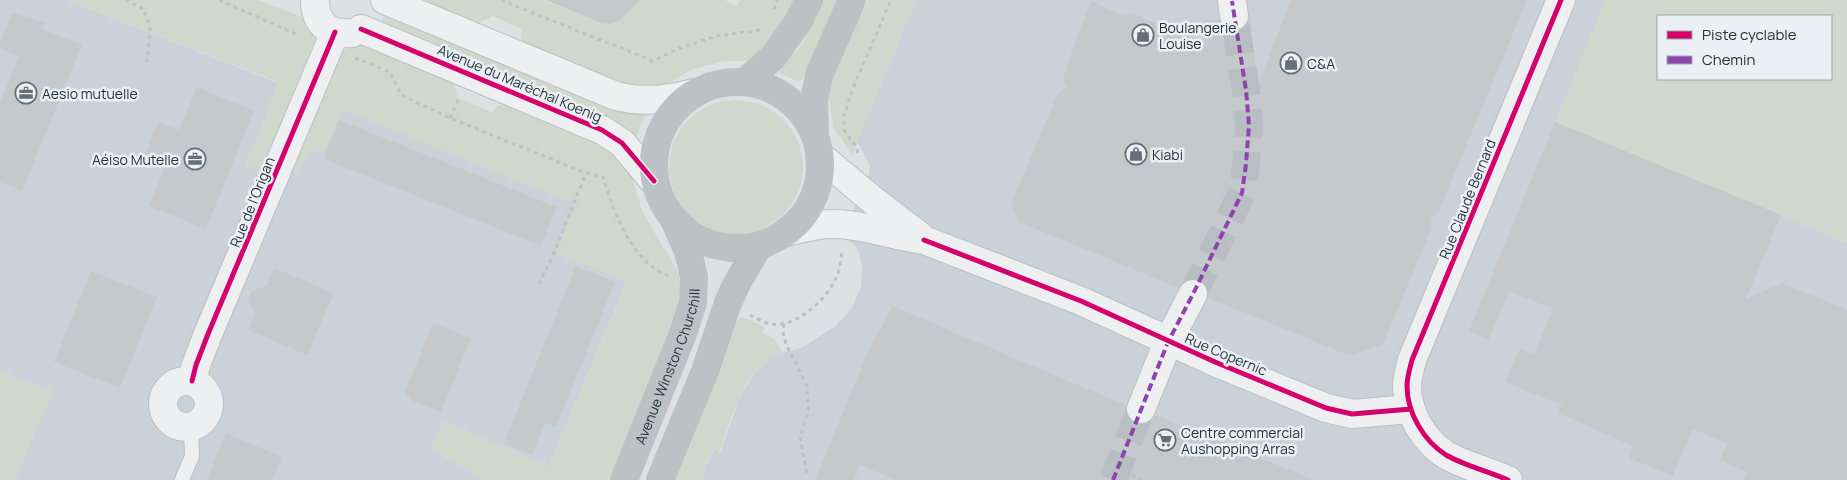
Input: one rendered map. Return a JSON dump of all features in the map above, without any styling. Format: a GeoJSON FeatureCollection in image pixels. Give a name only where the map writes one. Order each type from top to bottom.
{"type":"FeatureCollection","features":[{"type":"Feature","properties":{"kind":"main road"},"geometry":{"type":"LineString","coordinates":[[744,82],[774,56],[798,22],[809,0]]}},
{"type":"Feature","properties":{"kind":"main road"},"geometry":{"type":"LineString","coordinates":[[817,146],[803,115],[787,99],[767,88],[744,82],[719,84],[694,93],[675,110],[661,131],[654,155],[654,181],[662,203],[675,222],[691,235],[715,246],[735,249],[758,247],[787,232],[806,211],[816,192],[819,177],[817,146],[814,100],[819,75],[852,0]]}},
{"type":"Feature","properties":{"kind":"main road","name":"Avenue Winston Churchill"},"geometry":{"type":"LineString","coordinates":[[624,480],[684,331],[693,302],[695,288],[692,265],[675,222]]}},
{"type":"Feature","properties":{"kind":"main road"},"geometry":{"type":"LineString","coordinates":[[660,480],[705,371],[728,303],[758,247]]}},
{"type":"Feature","properties":{"kind":"street","name":"Rue de l'Origan"},"geometry":{"type":"LineString","coordinates":[[191,427],[199,424],[204,419],[210,404],[205,390],[199,384],[192,381],[208,334],[348,31],[370,20],[373,14],[374,0]]}},
{"type":"Feature","properties":{"kind":"street","name":"Avenue du Maréchal Koenig"},"geometry":{"type":"LineString","coordinates":[[385,0],[616,96],[654,101],[694,93]]}},
{"type":"Feature","properties":{"kind":"street","name":"Rue Claude Bernard"},"geometry":{"type":"LineString","coordinates":[[1411,409],[1407,386],[1412,360],[1561,0]]}},
{"type":"Feature","properties":{"kind":"street","name":"Avenue du Maréchal Koenig"},"geometry":{"type":"LineString","coordinates":[[307,3],[325,27],[348,31],[602,130],[622,143],[654,181]]}},
{"type":"Feature","properties":{"kind":"street"},"geometry":{"type":"LineString","coordinates":[[817,146],[861,191],[924,240]]}},
{"type":"Feature","properties":{"kind":"street"},"geometry":{"type":"LineString","coordinates":[[787,232],[820,224],[847,224],[924,240]]}},
{"type":"Feature","properties":{"kind":"street","name":"Rue Copernic"},"geometry":{"type":"LineString","coordinates":[[924,240],[1080,302],[1215,362],[1339,412],[1366,414],[1411,409]]}},
{"type":"Feature","properties":{"kind":"street"},"geometry":{"type":"LineString","coordinates":[[1141,409],[1168,342],[1193,294]]}},
{"type":"Feature","properties":{"kind":"street"},"geometry":{"type":"LineString","coordinates":[[1411,409],[1425,434],[1441,451],[1457,460],[1508,480]]}},
{"type":"Feature","properties":{"kind":"lane"},"geometry":{"type":"LineString","coordinates":[[182,480],[192,456],[191,427]]}},
{"type":"Feature","properties":{"kind":"path"},"geometry":{"type":"LineString","coordinates":[[125,0],[144,9],[150,30],[147,62]]}},
{"type":"Feature","properties":{"kind":"path"},"geometry":{"type":"LineString","coordinates":[[501,0],[653,61],[680,48],[717,36],[757,31],[766,26]]}},
{"type":"Feature","properties":{"kind":"path"},"geometry":{"type":"LineString","coordinates":[[772,13],[777,0]]}},
{"type":"Feature","properties":{"kind":"path"},"geometry":{"type":"LineString","coordinates":[[861,191],[869,173],[861,162],[856,146],[844,130],[844,115],[853,88],[892,0]]}},
{"type":"Feature","properties":{"kind":"path"},"geometry":{"type":"LineString","coordinates":[[390,72],[401,95],[450,118],[586,173],[603,177],[624,231],[636,250],[656,270],[695,288]]}},
{"type":"Feature","properties":{"kind":"path"},"geometry":{"type":"LineString","coordinates":[[539,284],[553,255],[586,173]]}},
{"type":"Feature","properties":{"kind":"path"},"geometry":{"type":"LineString","coordinates":[[728,303],[758,319],[772,324],[784,324],[800,317],[814,306],[833,284],[841,261],[847,224]]}},
{"type":"Feature","properties":{"kind":"path"},"geometry":{"type":"LineString","coordinates":[[784,324],[783,332],[786,344],[807,386],[808,413],[800,436],[807,475]]}},
{"type":"Feature","properties":{"kind":"path"},"geometry":{"type":"LineString","coordinates":[[1117,469],[1142,480]]}},
{"type":"Feature","properties":{"kind":"shaded area"},"geometry":{"type":"Polygon","coordinates":[[[0,0],[68,0],[278,83],[269,109],[260,174],[279,165],[296,174],[311,149],[322,152],[342,109],[577,204],[556,253],[627,281],[549,466],[444,422],[431,449],[485,480],[14,480],[52,392],[0,371],[0,0]]]}},
{"type":"Feature","properties":{"kind":"shaded area"},"geometry":{"type":"Polygon","coordinates":[[[68,0],[259,0],[300,16],[312,29],[317,43],[282,129],[260,174],[245,164],[269,109],[278,82],[68,0]]]}},
{"type":"Feature","properties":{"kind":"shaded area"},"geometry":{"type":"Polygon","coordinates":[[[410,0],[544,0],[598,22],[629,0],[725,0],[736,6],[741,0],[796,0],[779,33],[750,61],[724,61],[693,69],[661,87],[644,92],[520,46],[522,29],[493,16],[473,26],[410,0]]]}},
{"type":"Feature","properties":{"kind":"shaded area"},"geometry":{"type":"Polygon","coordinates":[[[824,0],[838,0],[802,80],[797,81],[780,73],[778,68],[796,51],[804,40],[824,0]]]}},
{"type":"Feature","properties":{"kind":"shaded area"},"geometry":{"type":"Polygon","coordinates":[[[869,0],[916,0],[857,141],[853,155],[833,127],[829,96],[836,63],[869,0]]]}},
{"type":"Feature","properties":{"kind":"shaded area"},"geometry":{"type":"Polygon","coordinates":[[[916,0],[1606,0],[1556,122],[1847,243],[1847,480],[701,480],[714,449],[720,453],[740,397],[755,372],[771,358],[783,352],[799,349],[836,326],[852,308],[861,286],[862,265],[854,244],[844,239],[847,224],[869,173],[870,166],[857,141],[916,0]]]}},
{"type":"Feature","properties":{"kind":"shaded area"},"geometry":{"type":"Polygon","coordinates":[[[1606,0],[1847,0],[1847,243],[1555,122],[1606,0]]]}},
{"type":"Feature","properties":{"kind":"shaded area"},"geometry":{"type":"Polygon","coordinates":[[[386,13],[646,113],[634,141],[380,25],[386,13]]]}},
{"type":"Feature","properties":{"kind":"shaded area"},"geometry":{"type":"Polygon","coordinates":[[[357,45],[370,45],[454,82],[458,98],[492,112],[498,105],[517,108],[566,125],[624,159],[643,213],[677,270],[680,281],[677,312],[609,480],[485,480],[431,449],[444,422],[549,466],[627,282],[556,253],[576,204],[342,109],[322,152],[311,149],[296,174],[289,169],[342,51],[357,45]]]}},
{"type":"Feature","properties":{"kind":"shaded area"},"geometry":{"type":"Polygon","coordinates":[[[736,100],[762,105],[773,111],[783,120],[792,130],[798,141],[803,167],[798,193],[792,204],[783,214],[773,223],[762,229],[736,234],[710,229],[699,223],[689,214],[680,204],[674,193],[669,167],[674,141],[680,130],[689,120],[699,111],[710,105],[736,100]]]}},
{"type":"Feature","properties":{"kind":"shaded area"},"geometry":{"type":"Polygon","coordinates":[[[740,316],[765,327],[763,333],[774,339],[783,352],[771,358],[760,367],[748,382],[738,401],[719,453],[713,449],[701,480],[672,480],[740,316]]]}},
{"type":"Feature","properties":{"kind":"shaded area"},"geometry":{"type":"Polygon","coordinates":[[[0,371],[53,392],[14,480],[0,480],[0,371]]]}},
{"type":"Feature","properties":{"kind":"building"},"geometry":{"type":"Polygon","coordinates":[[[546,0],[640,0],[620,20],[611,24],[598,22],[546,0]]]}},
{"type":"Feature","properties":{"kind":"building"},"geometry":{"type":"Polygon","coordinates":[[[1291,0],[1527,0],[1438,213],[1429,218],[1432,227],[1383,344],[1350,356],[1207,299],[1209,293],[1206,286],[1200,280],[1192,278],[1185,281],[1179,288],[1019,222],[1011,204],[1058,93],[1067,88],[1063,79],[1091,1],[1127,17],[1129,12],[1205,45],[1204,20],[1219,19],[1222,26],[1228,30],[1236,31],[1244,28],[1250,17],[1258,85],[1291,0]]]}},
{"type":"Feature","properties":{"kind":"building"},"geometry":{"type":"Polygon","coordinates":[[[12,13],[45,23],[42,29],[82,45],[22,191],[0,182],[0,103],[19,56],[0,48],[0,43],[12,13]]]}},
{"type":"Feature","properties":{"kind":"building","name":"Aéiso Mutelle"},"geometry":{"type":"Polygon","coordinates":[[[197,87],[254,111],[206,229],[149,206],[166,164],[145,155],[158,122],[179,130],[197,87]]]}},
{"type":"Feature","properties":{"kind":"building"},"geometry":{"type":"Polygon","coordinates":[[[339,120],[557,207],[541,246],[324,159],[339,120]]]}},
{"type":"Feature","properties":{"kind":"building"},"geometry":{"type":"Polygon","coordinates":[[[1555,122],[1781,215],[1746,299],[1782,283],[1847,310],[1847,480],[1743,480],[1747,472],[1720,460],[1727,443],[1692,429],[1673,476],[1629,458],[1633,446],[1558,413],[1561,405],[1505,382],[1520,348],[1534,354],[1553,309],[1509,291],[1489,339],[1469,331],[1555,122]]]}},
{"type":"Feature","properties":{"kind":"building"},"geometry":{"type":"Polygon","coordinates":[[[576,266],[615,282],[556,427],[545,423],[532,455],[504,443],[576,266]]]}},
{"type":"Feature","properties":{"kind":"building"},"geometry":{"type":"Polygon","coordinates":[[[274,268],[334,293],[307,355],[248,330],[255,313],[248,299],[252,291],[267,286],[274,268]]]}},
{"type":"Feature","properties":{"kind":"building"},"geometry":{"type":"Polygon","coordinates":[[[91,271],[157,297],[120,388],[54,362],[91,271]]]}},
{"type":"Feature","properties":{"kind":"building"},"geometry":{"type":"Polygon","coordinates":[[[893,306],[1126,405],[1128,418],[1135,423],[1144,424],[1151,421],[1156,415],[1314,480],[896,480],[860,465],[854,480],[815,480],[868,352],[893,306]]]}},
{"type":"Feature","properties":{"kind":"building"},"geometry":{"type":"Polygon","coordinates":[[[433,323],[471,338],[441,412],[411,400],[405,392],[433,323]]]}},
{"type":"Feature","properties":{"kind":"building"},"geometry":{"type":"Polygon","coordinates":[[[226,433],[282,457],[272,480],[207,480],[226,433]]]}},
{"type":"Feature","properties":{"kind":"tunnel"},"geometry":{"type":"LineString","coordinates":[[1193,294],[1242,193],[1249,125],[1246,90],[1234,16]]}},
{"type":"Feature","properties":{"kind":"tunnel"},"geometry":{"type":"LineString","coordinates":[[1113,480],[1141,409]]}},
{"type":"Feature","properties":{"kind":"marked path"},"geometry":{"type":"LineString","coordinates":[[1113,480],[1168,342],[1242,193],[1249,125],[1246,90],[1232,1]]}},
{"type":"Feature","properties":{"kind":"cycle path"},"geometry":{"type":"LineString","coordinates":[[1508,480],[1453,459],[1438,449],[1418,425],[1410,406],[1407,386],[1412,360],[1561,0]]}},
{"type":"Feature","properties":{"kind":"cycle path"},"geometry":{"type":"LineString","coordinates":[[361,29],[602,130],[622,143],[654,181]]}},
{"type":"Feature","properties":{"kind":"cycle path"},"geometry":{"type":"LineString","coordinates":[[192,381],[208,334],[335,32]]}},
{"type":"Feature","properties":{"kind":"cycle path"},"geometry":{"type":"LineString","coordinates":[[924,240],[1081,301],[1215,362],[1326,408],[1352,414],[1411,409]]}},
{"type":"Feature","properties":{"kind":"place","name":"Boulangerie Louise"},"geometry":{"type":"Point","coordinates":[1143,35]}},
{"type":"Feature","properties":{"kind":"place","name":"C&A"},"geometry":{"type":"Point","coordinates":[1291,63]}},
{"type":"Feature","properties":{"kind":"place","name":"Aesio mutuelle"},"geometry":{"type":"Point","coordinates":[26,93]}},
{"type":"Feature","properties":{"kind":"place","name":"Kiabi"},"geometry":{"type":"Point","coordinates":[1136,154]}},
{"type":"Feature","properties":{"kind":"place","name":"Aéiso Mutelle"},"geometry":{"type":"Point","coordinates":[195,159]}},
{"type":"Feature","properties":{"kind":"place","name":"Centre commercial Aushopping Arras"},"geometry":{"type":"Point","coordinates":[1165,440]}}]}
